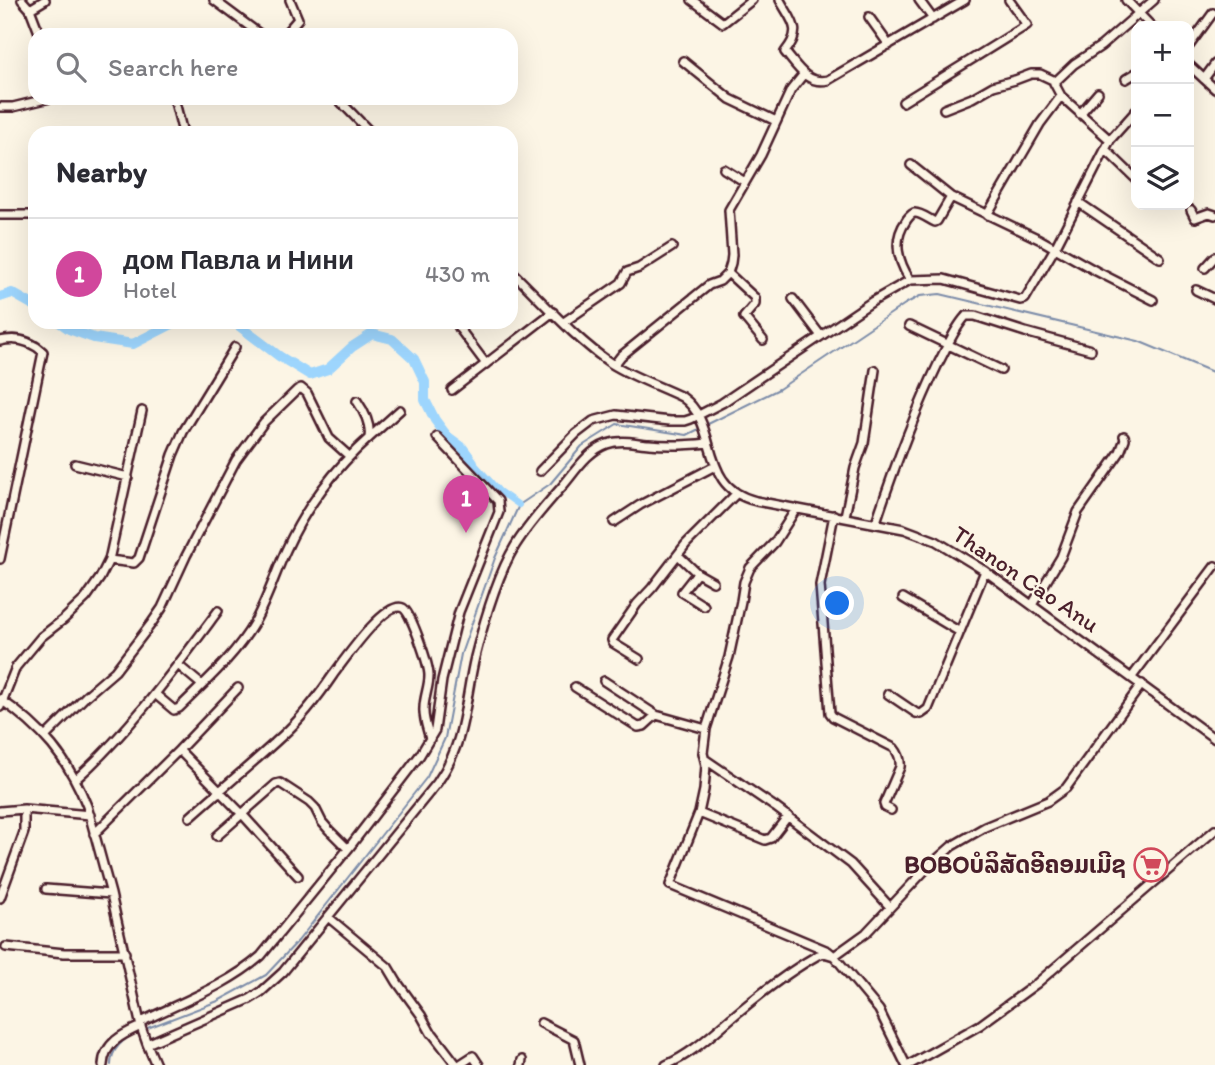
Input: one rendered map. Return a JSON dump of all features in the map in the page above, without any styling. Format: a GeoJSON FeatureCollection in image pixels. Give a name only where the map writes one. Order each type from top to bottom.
{"type":"FeatureCollection","features":[{"type":"Feature","properties":{"kind":"street"},"geometry":{"type":"LineString","coordinates":[[22,0],[30,9],[37,28]]}},
{"type":"Feature","properties":{"kind":"street"},"geometry":{"type":"LineString","coordinates":[[30,9],[45,0]]}},
{"type":"Feature","properties":{"kind":"street"},"geometry":{"type":"LineString","coordinates":[[214,0],[252,28]]}},
{"type":"Feature","properties":{"kind":"street"},"geometry":{"type":"LineString","coordinates":[[290,0],[298,19],[290,28]]}},
{"type":"Feature","properties":{"kind":"street"},"geometry":{"type":"LineString","coordinates":[[692,0],[723,23],[752,0]]}},
{"type":"Feature","properties":{"kind":"street"},"geometry":{"type":"LineString","coordinates":[[780,0],[792,19],[795,30],[794,38],[785,51],[803,75],[818,82],[828,80],[965,0]]}},
{"type":"Feature","properties":{"kind":"street"},"geometry":{"type":"LineString","coordinates":[[919,0],[933,19]]}},
{"type":"Feature","properties":{"kind":"street"},"geometry":{"type":"LineString","coordinates":[[903,102],[1027,25],[1009,0]]}},
{"type":"Feature","properties":{"kind":"street"},"geometry":{"type":"LineString","coordinates":[[1126,0],[1146,21]]}},
{"type":"Feature","properties":{"kind":"street"},"geometry":{"type":"LineString","coordinates":[[1110,140],[1061,96],[1054,86],[1055,81],[1154,0]]}},
{"type":"Feature","properties":{"kind":"street"},"geometry":{"type":"LineString","coordinates":[[1194,39],[1213,13]]}},
{"type":"Feature","properties":{"kind":"street"},"geometry":{"type":"LineString","coordinates":[[869,17],[889,45]]}},
{"type":"Feature","properties":{"kind":"street"},"geometry":{"type":"LineString","coordinates":[[683,61],[730,99],[776,121]]}},
{"type":"Feature","properties":{"kind":"street"},"geometry":{"type":"LineString","coordinates":[[1204,79],[1215,64]]}},
{"type":"Feature","properties":{"kind":"street"},"geometry":{"type":"LineString","coordinates":[[1194,70],[1215,89]]}},
{"type":"Feature","properties":{"kind":"street"},"geometry":{"type":"LineString","coordinates":[[944,109],[993,86],[1031,74],[1040,74],[1055,81]]}},
{"type":"Feature","properties":{"kind":"street"},"geometry":{"type":"LineString","coordinates":[[614,365],[621,356],[709,285],[720,281],[728,273],[732,255],[728,213],[761,155],[791,90],[803,75]]}},
{"type":"Feature","properties":{"kind":"street"},"geometry":{"type":"LineString","coordinates":[[1126,79],[1131,76]]}},
{"type":"Feature","properties":{"kind":"street"},"geometry":{"type":"LineString","coordinates":[[1080,114],[1098,93]]}},
{"type":"Feature","properties":{"kind":"street"},"geometry":{"type":"LineString","coordinates":[[988,215],[1040,124],[1061,96]]}},
{"type":"Feature","properties":{"kind":"street"},"geometry":{"type":"LineString","coordinates":[[0,107],[28,103]]}},
{"type":"Feature","properties":{"kind":"street"},"geometry":{"type":"LineString","coordinates":[[176,105],[181,126]]}},
{"type":"Feature","properties":{"kind":"street"},"geometry":{"type":"LineString","coordinates":[[344,105],[364,126]]}},
{"type":"Feature","properties":{"kind":"street"},"geometry":{"type":"LineString","coordinates":[[540,471],[576,434],[593,421],[617,415],[670,421],[700,418],[873,301],[910,281],[944,279],[1020,300],[1026,299],[1110,140],[1131,117]]}},
{"type":"Feature","properties":{"kind":"street"},"geometry":{"type":"LineString","coordinates":[[1105,149],[1131,174]]}},
{"type":"Feature","properties":{"kind":"street"},"geometry":{"type":"LineString","coordinates":[[911,165],[951,197],[1153,300]]}},
{"type":"Feature","properties":{"kind":"street"},"geometry":{"type":"LineString","coordinates":[[724,169],[745,182]]}},
{"type":"Feature","properties":{"kind":"street"},"geometry":{"type":"LineString","coordinates":[[910,281],[897,253],[899,232],[914,213],[937,221],[951,197]]}},
{"type":"Feature","properties":{"kind":"street"},"geometry":{"type":"LineString","coordinates":[[1078,202],[1160,258]]}},
{"type":"Feature","properties":{"kind":"street"},"geometry":{"type":"LineString","coordinates":[[1191,210],[1195,218],[1215,215]]}},
{"type":"Feature","properties":{"kind":"street"},"geometry":{"type":"LineString","coordinates":[[0,215],[28,215]]}},
{"type":"Feature","properties":{"kind":"street"},"geometry":{"type":"LineString","coordinates":[[564,322],[621,283],[627,272],[639,268],[672,247]]}},
{"type":"Feature","properties":{"kind":"street"},"geometry":{"type":"LineString","coordinates":[[1205,268],[1215,257]]}},
{"type":"Feature","properties":{"kind":"street"},"geometry":{"type":"LineString","coordinates":[[728,273],[755,298],[755,304],[744,317],[763,340]]}},
{"type":"Feature","properties":{"kind":"street"},"geometry":{"type":"LineString","coordinates":[[518,278],[578,338],[614,365],[690,403],[700,418],[715,466],[736,494],[687,544],[637,604],[612,640],[639,659]]}},
{"type":"Feature","properties":{"kind":"street"},"geometry":{"type":"LineString","coordinates":[[1196,290],[1215,299]]}},
{"type":"Feature","properties":{"kind":"street"},"geometry":{"type":"LineString","coordinates":[[793,299],[821,336]]}},
{"type":"Feature","properties":{"kind":"street"},"geometry":{"type":"LineString","coordinates":[[452,390],[553,312]]}},
{"type":"Feature","properties":{"kind":"street"},"geometry":{"type":"LineString","coordinates":[[876,523],[896,461],[930,380],[963,319],[970,315],[1091,350]]}},
{"type":"Feature","properties":{"kind":"street"},"geometry":{"type":"LineString","coordinates":[[909,326],[1001,370]]}},
{"type":"Feature","properties":{"kind":"street"},"geometry":{"type":"LineString","coordinates":[[460,329],[486,364]]}},
{"type":"Feature","properties":{"kind":"street"},"geometry":{"type":"LineString","coordinates":[[0,341],[21,340],[43,352],[0,559]]}},
{"type":"Feature","properties":{"kind":"street"},"geometry":{"type":"LineString","coordinates":[[109,560],[134,563],[139,558],[183,432],[234,347]]}},
{"type":"Feature","properties":{"kind":"street"},"geometry":{"type":"LineString","coordinates":[[845,516],[855,468],[864,443],[875,370]]}},
{"type":"Feature","properties":{"kind":"street"},"geometry":{"type":"LineString","coordinates":[[46,736],[115,671],[151,624],[162,608],[236,460],[264,422],[297,390],[301,388],[307,393],[329,438],[349,456]]}},
{"type":"Feature","properties":{"kind":"street"},"geometry":{"type":"LineString","coordinates":[[356,401],[363,409],[370,431],[369,438]]}},
{"type":"Feature","properties":{"kind":"street"},"geometry":{"type":"LineString","coordinates":[[155,694],[177,710],[236,648],[267,599],[286,549],[304,517],[349,456],[400,410]]}},
{"type":"Feature","properties":{"kind":"street"},"geometry":{"type":"LineString","coordinates":[[142,411],[109,560],[86,598],[41,637],[16,667],[1,702],[46,736],[58,751],[82,794],[111,894],[141,1025],[156,1065]]}},
{"type":"Feature","properties":{"kind":"street"},"geometry":{"type":"LineString","coordinates":[[1032,605],[1061,557],[1078,512],[1120,452],[1124,436]]}},
{"type":"Feature","properties":{"kind":"street"},"geometry":{"type":"LineString","coordinates":[[103,1065],[106,1051],[122,1034],[223,982],[246,969],[261,956],[348,849],[420,755],[435,730],[442,680],[459,612],[499,506],[498,501],[437,437]]}},
{"type":"Feature","properties":{"kind":"street"},"geometry":{"type":"LineString","coordinates":[[146,1042],[261,992],[282,972],[328,917],[447,768],[465,717],[468,688],[476,655],[513,550],[589,455],[599,447],[621,441],[652,445],[708,443]]}},
{"type":"Feature","properties":{"kind":"street"},"geometry":{"type":"LineString","coordinates":[[75,464],[128,477]]}},
{"type":"Feature","properties":{"kind":"street"},"geometry":{"type":"LineString","coordinates":[[614,522],[640,505],[715,466]]}},
{"type":"Feature","properties":{"kind":"street","name":"Thanon Cao Anu"},"geometry":{"type":"LineString","coordinates":[[736,494],[751,500],[845,516],[928,537],[985,571],[1215,739]]}},
{"type":"Feature","properties":{"kind":"street"},"geometry":{"type":"LineString","coordinates":[[796,509],[775,542],[747,574],[729,657],[706,729],[703,753],[706,765],[704,790],[699,813],[670,883],[671,887],[820,946],[834,956],[879,1010],[908,1065],[980,1025],[1035,984],[1215,830]]}},
{"type":"Feature","properties":{"kind":"street"},"geometry":{"type":"LineString","coordinates":[[834,515],[820,590],[830,713],[898,751],[900,767],[884,804],[891,810]]}},
{"type":"Feature","properties":{"kind":"street"},"geometry":{"type":"LineString","coordinates":[[678,555],[697,573],[713,582]]}},
{"type":"Feature","properties":{"kind":"street"},"geometry":{"type":"LineString","coordinates":[[1132,677],[1215,566]]}},
{"type":"Feature","properties":{"kind":"street"},"geometry":{"type":"LineString","coordinates":[[888,694],[916,713],[928,709],[985,571]]}},
{"type":"Feature","properties":{"kind":"street"},"geometry":{"type":"LineString","coordinates":[[697,573],[682,592],[704,606]]}},
{"type":"Feature","properties":{"kind":"street"},"geometry":{"type":"LineString","coordinates":[[903,598],[960,632]]}},
{"type":"Feature","properties":{"kind":"street"},"geometry":{"type":"LineString","coordinates":[[190,817],[283,736],[318,696],[367,631],[392,608],[399,606],[405,609],[411,618],[429,674],[424,707],[430,738]]}},
{"type":"Feature","properties":{"kind":"street"},"geometry":{"type":"LineString","coordinates":[[75,780],[101,757],[155,694],[218,611]]}},
{"type":"Feature","properties":{"kind":"street"},"geometry":{"type":"LineString","coordinates":[[178,665],[202,685]]}},
{"type":"Feature","properties":{"kind":"street"},"geometry":{"type":"LineString","coordinates":[[604,681],[656,715],[706,729]]}},
{"type":"Feature","properties":{"kind":"street"},"geometry":{"type":"LineString","coordinates":[[834,956],[866,933],[927,868],[952,846],[985,827],[1048,801],[1066,788],[1142,684]]}},
{"type":"Feature","properties":{"kind":"street"},"geometry":{"type":"LineString","coordinates":[[575,687],[638,727],[644,726],[656,715]]}},
{"type":"Feature","properties":{"kind":"street"},"geometry":{"type":"LineString","coordinates":[[94,834],[238,688]]}},
{"type":"Feature","properties":{"kind":"street"},"geometry":{"type":"LineString","coordinates":[[179,750],[298,876]]}},
{"type":"Feature","properties":{"kind":"street"},"geometry":{"type":"LineString","coordinates":[[705,759],[851,864],[890,907]]}},
{"type":"Feature","properties":{"kind":"street"},"geometry":{"type":"LineString","coordinates":[[217,836],[280,783],[315,808],[322,822],[348,849]]}},
{"type":"Feature","properties":{"kind":"street"},"geometry":{"type":"LineString","coordinates":[[0,810],[24,809],[90,815]]}},
{"type":"Feature","properties":{"kind":"street"},"geometry":{"type":"LineString","coordinates":[[0,898],[24,832],[24,809]]}},
{"type":"Feature","properties":{"kind":"street"},"geometry":{"type":"LineString","coordinates":[[699,813],[765,840],[771,838],[788,817]]}},
{"type":"Feature","properties":{"kind":"street"},"geometry":{"type":"LineString","coordinates":[[46,890],[111,894]]}},
{"type":"Feature","properties":{"kind":"street"},"geometry":{"type":"LineString","coordinates":[[328,917],[388,967],[431,1033],[456,1064],[460,1065],[473,1056],[480,1065]]}},
{"type":"Feature","properties":{"kind":"street"},"geometry":{"type":"LineString","coordinates":[[6,947],[64,953],[125,953]]}},
{"type":"Feature","properties":{"kind":"street"},"geometry":{"type":"LineString","coordinates":[[666,1065],[710,1037],[787,974],[818,955],[824,953],[834,956]]}},
{"type":"Feature","properties":{"kind":"street"},"geometry":{"type":"LineString","coordinates":[[541,1023],[574,1040],[580,1065]]}},
{"type":"Feature","properties":{"kind":"waterway"},"geometry":{"type":"LineString","coordinates":[[0,297],[12,293],[28,302]]}},
{"type":"Feature","properties":{"kind":"waterway"},"geometry":{"type":"LineString","coordinates":[[704,426],[779,389],[920,296],[940,294],[1138,341],[1215,373]]}},
{"type":"Feature","properties":{"kind":"waterway"},"geometry":{"type":"LineString","coordinates":[[69,329],[94,338],[133,344],[162,329]]}},
{"type":"Feature","properties":{"kind":"waterway"},"geometry":{"type":"LineString","coordinates":[[243,329],[310,375],[328,369],[352,347],[372,334],[392,339],[414,359],[425,382],[425,400],[435,420],[473,462]]}},
{"type":"Feature","properties":{"kind":"waterway"},"geometry":{"type":"LineString","coordinates":[[145,1029],[218,1001],[266,975],[298,941],[427,777],[445,738],[461,654],[495,558],[519,505],[550,484],[582,446],[617,424],[687,435],[699,429]]}},
{"type":"Feature","properties":{"kind":"waterway"},"geometry":{"type":"LineString","coordinates":[[473,462],[499,491],[519,505]]}},
{"type":"Feature","properties":{"kind":"waterway"},"geometry":{"type":"LineString","coordinates":[[111,1065],[113,1054],[120,1044],[140,1031]]}},
{"type":"Feature","properties":{"kind":"place","name":"дом Павла и Нини"},"geometry":{"type":"Point","coordinates":[466,533]}},
{"type":"Feature","properties":{"kind":"place","name":"BOBOບໍລິສັດອີຄອມເມີຊ"},"geometry":{"type":"Point","coordinates":[1151,865]}}]}
